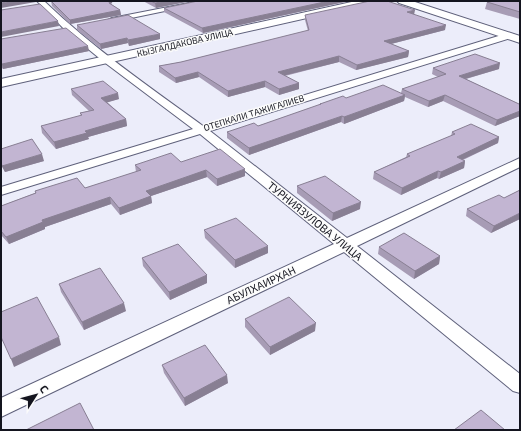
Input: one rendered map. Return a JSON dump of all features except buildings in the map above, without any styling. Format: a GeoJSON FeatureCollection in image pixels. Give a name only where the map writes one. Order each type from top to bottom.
{"type":"FeatureCollection","features":[{"type":"Feature","properties":{"kind":"street"},"geometry":{"type":"LineString","coordinates":[[101,22],[210,1]]}},
{"type":"Feature","properties":{"kind":"street","name":"КЫЗГАЛДАКОВА УЛИЦА"},"geometry":{"type":"LineString","coordinates":[[1,83],[369,1]]}},
{"type":"Feature","properties":{"kind":"street"},"geometry":{"type":"LineString","coordinates":[[402,1],[520,40]]}},
{"type":"Feature","properties":{"kind":"street","name":"ТУРНИЯЗУЛОВА УЛИЦА"},"geometry":{"type":"LineString","coordinates":[[43,3],[65,29],[202,130],[520,385]]}},
{"type":"Feature","properties":{"kind":"street"},"geometry":{"type":"LineString","coordinates":[[65,29],[81,26]]}},
{"type":"Feature","properties":{"kind":"street","name":"ОТЕПКАЛИ ТАЖИГАЛИЕВ"},"geometry":{"type":"LineString","coordinates":[[1,191],[508,36]]}},
{"type":"Feature","properties":{"kind":"street","name":"АБУЛХАИРХАН"},"geometry":{"type":"LineString","coordinates":[[1,408],[520,162]]}}]}
